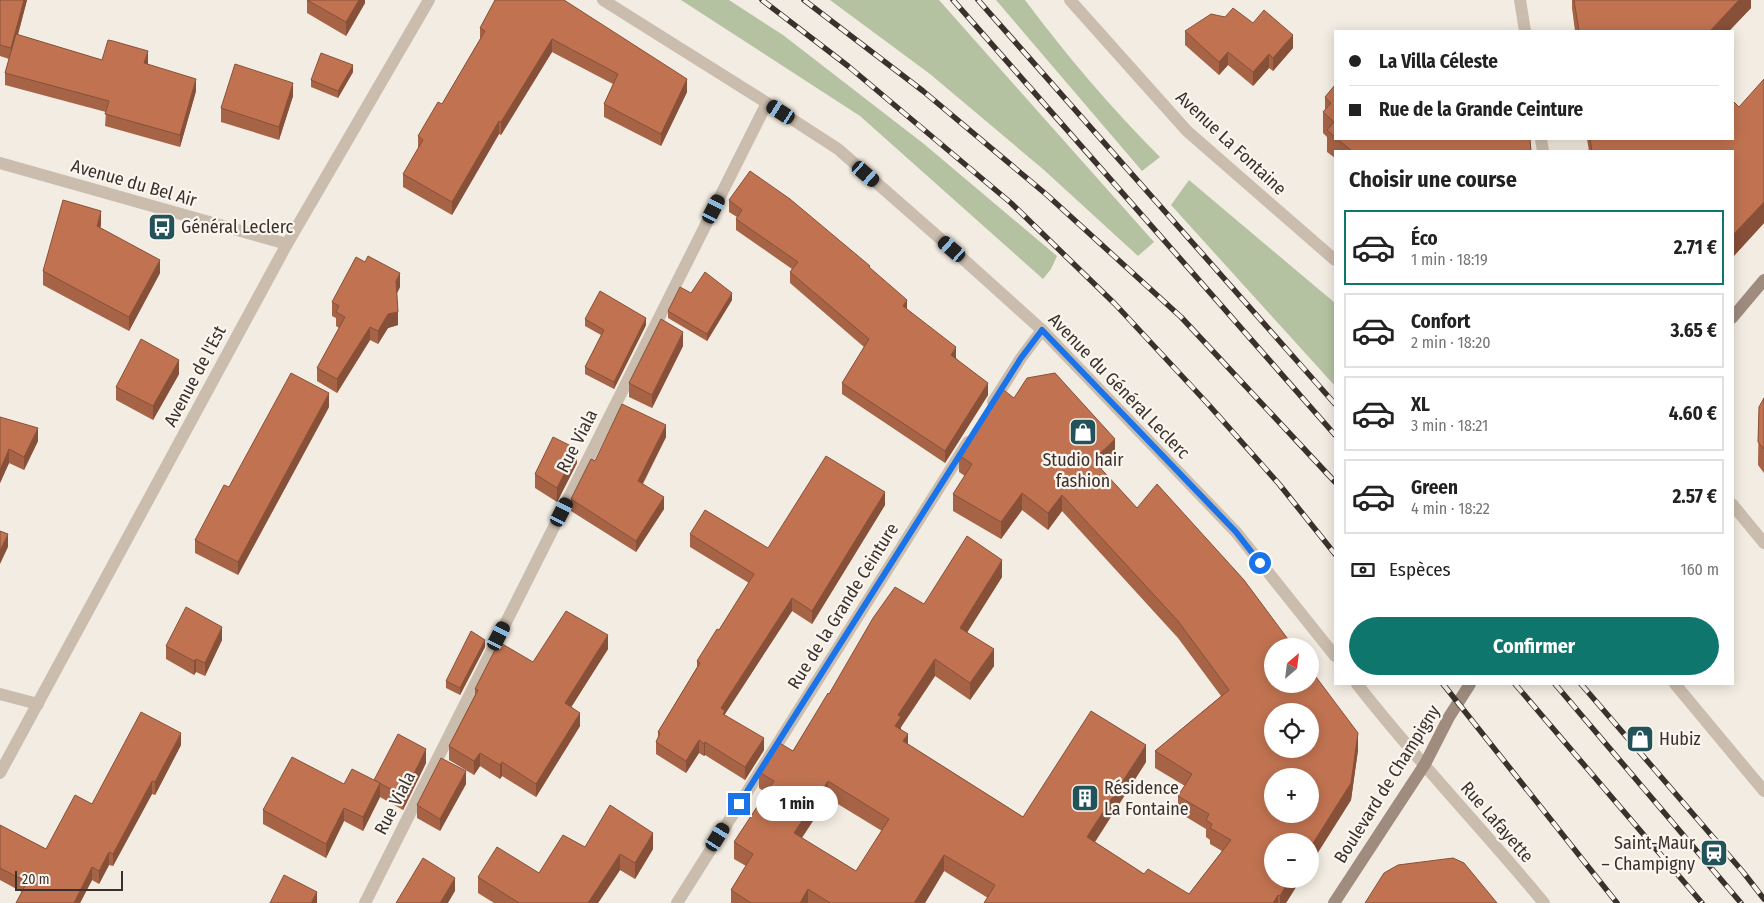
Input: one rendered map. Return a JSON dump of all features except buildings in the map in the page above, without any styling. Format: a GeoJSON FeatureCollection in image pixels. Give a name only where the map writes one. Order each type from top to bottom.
{"type":"FeatureCollection","features":[{"type":"Feature","properties":{"kind":"main road"},"geometry":{"type":"LineString","coordinates":[[1734,316],[1764,280]]}},
{"type":"Feature","properties":{"kind":"main road","name":"Boulevard de Champigny"},"geometry":{"type":"LineString","coordinates":[[1334,903],[1425,764],[1449,717],[1469,685]]}},
{"type":"Feature","properties":{"kind":"street","name":"Avenue de l'Est"},"geometry":{"type":"LineString","coordinates":[[0,773],[287,244],[429,0]]}},
{"type":"Feature","properties":{"kind":"street","name":"Avenue du Général Leclerc"},"geometry":{"type":"LineString","coordinates":[[603,0],[838,149],[1042,330],[1236,532],[1334,655]]}},
{"type":"Feature","properties":{"kind":"street","name":"Avenue La Fontaine"},"geometry":{"type":"LineString","coordinates":[[1070,0],[1187,131],[1334,259]]}},
{"type":"Feature","properties":{"kind":"street"},"geometry":{"type":"LineString","coordinates":[[1520,0],[1525,30]]}},
{"type":"Feature","properties":{"kind":"street","name":"Rue Viala"},"geometry":{"type":"LineString","coordinates":[[365,903],[767,103]]}},
{"type":"Feature","properties":{"kind":"street","name":"Avenue du Bel Air"},"geometry":{"type":"LineString","coordinates":[[0,163],[287,244]]}},
{"type":"Feature","properties":{"kind":"street"},"geometry":{"type":"LineString","coordinates":[[984,417],[1021,358],[1042,330]]}},
{"type":"Feature","properties":{"kind":"street","name":"Rue de la Grande Ceinture"},"geometry":{"type":"LineString","coordinates":[[677,903],[973,434]]}},
{"type":"Feature","properties":{"kind":"street"},"geometry":{"type":"LineString","coordinates":[[1734,506],[1764,542]]}},
{"type":"Feature","properties":{"kind":"street"},"geometry":{"type":"LineString","coordinates":[[1358,685],[1377,710],[1425,764]]}},
{"type":"Feature","properties":{"kind":"street"},"geometry":{"type":"LineString","coordinates":[[1677,685],[1764,791]]}},
{"type":"Feature","properties":{"kind":"street"},"geometry":{"type":"LineString","coordinates":[[0,694],[38,704]]}},
{"type":"Feature","properties":{"kind":"street","name":"Rue Lafayette"},"geometry":{"type":"LineString","coordinates":[[1425,764],[1544,903]]}},
{"type":"Feature","properties":{"kind":"green space"},"geometry":{"type":"Polygon","coordinates":[[[681,0],[729,0],[783,35],[924,144],[1057,256],[1051,269],[1043,279],[860,116],[681,0]]]}},
{"type":"Feature","properties":{"kind":"green space"},"geometry":{"type":"Polygon","coordinates":[[[830,0],[939,0],[1154,242],[1138,256],[1044,170],[930,74],[830,0]]]}},
{"type":"Feature","properties":{"kind":"green space"},"geometry":{"type":"Polygon","coordinates":[[[996,0],[1025,0],[1090,81],[1160,157],[1142,171],[996,0]]]}},
{"type":"Feature","properties":{"kind":"green space"},"geometry":{"type":"Polygon","coordinates":[[[1189,180],[1334,302],[1334,385],[1171,205],[1189,180]]]}},
{"type":"Feature","properties":{"kind":"railway"},"geometry":{"type":"LineString","coordinates":[[762,0],[848,66],[1011,203],[1115,304],[1207,403],[1279,484],[1334,553]]}},
{"type":"Feature","properties":{"kind":"railway"},"geometry":{"type":"LineString","coordinates":[[804,0],[923,91],[1047,195],[1181,317],[1334,481]]}},
{"type":"Feature","properties":{"kind":"railway"},"geometry":{"type":"LineString","coordinates":[[953,0],[1334,434]]}},
{"type":"Feature","properties":{"kind":"railway"},"geometry":{"type":"LineString","coordinates":[[978,0],[1334,403]]}},
{"type":"Feature","properties":{"kind":"railway"},"geometry":{"type":"LineString","coordinates":[[1444,685],[1617,903]]}},
{"type":"Feature","properties":{"kind":"railway"},"geometry":{"type":"LineString","coordinates":[[1516,685],[1702,903]]}},
{"type":"Feature","properties":{"kind":"railway"},"geometry":{"type":"LineString","coordinates":[[1556,685],[1741,903]]}},
{"type":"Feature","properties":{"kind":"railway"},"geometry":{"type":"LineString","coordinates":[[1582,685],[1743,872],[1764,899]]}},
{"type":"Feature","properties":{"kind":"place","name":"Général Leclerc"},"geometry":{"type":"Point","coordinates":[162,227]}},
{"type":"Feature","properties":{"kind":"place","name":"Studio hair fashion"},"geometry":{"type":"Point","coordinates":[1083,432]}},
{"type":"Feature","properties":{"kind":"place","name":"Hubiz"},"geometry":{"type":"Point","coordinates":[1640,739]}},
{"type":"Feature","properties":{"kind":"place","name":"Résidence La Fontaine"},"geometry":{"type":"Point","coordinates":[1085,798]}},
{"type":"Feature","properties":{"kind":"place","name":"Saint-Maur – Champigny"},"geometry":{"type":"Point","coordinates":[1714,853]}},
{"type":"Feature","properties":{"kind":"route"},"geometry":{"type":"LineString","coordinates":[[739,804],[1021,358],[1042,330],[1236,532],[1260,563]]}}]}
